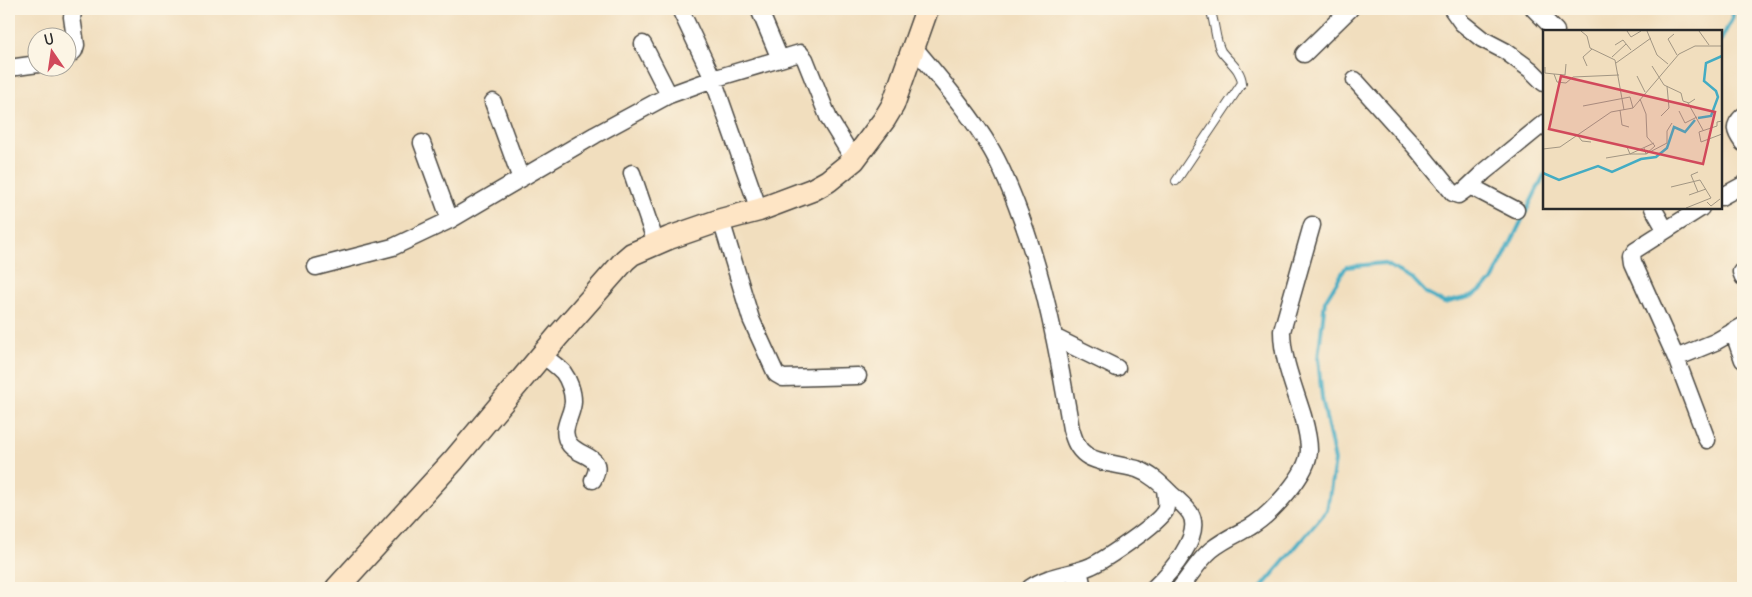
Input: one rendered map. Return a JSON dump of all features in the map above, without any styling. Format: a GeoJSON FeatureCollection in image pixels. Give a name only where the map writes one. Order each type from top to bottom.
{"type":"FeatureCollection","features":[{"type":"Feature","properties":{"kind":"street"},"geometry":{"type":"LineString","coordinates":[[74,9],[72,17],[74,28]]}},
{"type":"Feature","properties":{"kind":"street"},"geometry":{"type":"LineString","coordinates":[[680,9],[713,79],[760,210]]}},
{"type":"Feature","properties":{"kind":"street"},"geometry":{"type":"LineString","coordinates":[[759,9],[780,59]]}},
{"type":"Feature","properties":{"kind":"street"},"geometry":{"type":"LineString","coordinates":[[337,588],[454,460],[542,355],[632,254],[656,243],[720,220],[760,210],[812,190],[828,182],[854,160],[893,106],[927,9]]}},
{"type":"Feature","properties":{"kind":"street"},"geometry":{"type":"LineString","coordinates":[[1304,54],[1350,9]]}},
{"type":"Feature","properties":{"kind":"street"},"geometry":{"type":"LineString","coordinates":[[1452,9],[1462,23],[1482,39],[1505,51],[1531,70],[1543,83]]}},
{"type":"Feature","properties":{"kind":"street"},"geometry":{"type":"LineString","coordinates":[[1534,9],[1555,30]]}},
{"type":"Feature","properties":{"kind":"street"},"geometry":{"type":"LineString","coordinates":[[643,44],[669,95]]}},
{"type":"Feature","properties":{"kind":"street"},"geometry":{"type":"LineString","coordinates":[[913,46],[977,127],[992,150],[1012,193],[1042,278],[1071,429],[1076,445],[1085,455],[1094,460],[1138,470],[1153,477],[1190,514],[1193,525],[1192,534],[1185,549],[1176,564],[1154,588]]}},
{"type":"Feature","properties":{"kind":"street"},"geometry":{"type":"LineString","coordinates":[[316,267],[393,247],[450,220],[595,135],[669,95],[713,79],[800,53],[803,55],[829,119],[854,160]]}},
{"type":"Feature","properties":{"kind":"street"},"geometry":{"type":"LineString","coordinates":[[9,68],[28,65]]}},
{"type":"Feature","properties":{"kind":"street"},"geometry":{"type":"LineString","coordinates":[[1355,80],[1453,193],[1458,195],[1543,123]]}},
{"type":"Feature","properties":{"kind":"street"},"geometry":{"type":"LineString","coordinates":[[493,102],[521,179]]}},
{"type":"Feature","properties":{"kind":"street"},"geometry":{"type":"LineString","coordinates":[[1743,116],[1737,122],[1735,130],[1743,144]]}},
{"type":"Feature","properties":{"kind":"street"},"geometry":{"type":"LineString","coordinates":[[422,143],[450,220]]}},
{"type":"Feature","properties":{"kind":"street"},"geometry":{"type":"LineString","coordinates":[[632,173],[656,243]]}},
{"type":"Feature","properties":{"kind":"street"},"geometry":{"type":"LineString","coordinates":[[1722,196],[1743,185]]}},
{"type":"Feature","properties":{"kind":"street"},"geometry":{"type":"LineString","coordinates":[[1470,186],[1516,210]]}},
{"type":"Feature","properties":{"kind":"street"},"geometry":{"type":"LineString","coordinates":[[1654,209],[1665,229]]}},
{"type":"Feature","properties":{"kind":"street"},"geometry":{"type":"LineString","coordinates":[[1699,209],[1665,229],[1635,250],[1632,255],[1676,358],[1707,440]]}},
{"type":"Feature","properties":{"kind":"street"},"geometry":{"type":"LineString","coordinates":[[720,220],[751,320],[776,374],[783,378],[858,376]]}},
{"type":"Feature","properties":{"kind":"street"},"geometry":{"type":"LineString","coordinates":[[1180,588],[1209,552],[1221,542],[1265,517],[1297,480],[1306,462],[1309,451],[1307,430],[1286,358],[1282,342],[1282,331],[1312,225]]}},
{"type":"Feature","properties":{"kind":"street"},"geometry":{"type":"LineString","coordinates":[[1676,358],[1714,342],[1738,328],[1743,360]]}},
{"type":"Feature","properties":{"kind":"street"},"geometry":{"type":"LineString","coordinates":[[1054,337],[1117,368]]}},
{"type":"Feature","properties":{"kind":"street"},"geometry":{"type":"LineString","coordinates":[[542,355],[563,372],[568,381],[573,402],[565,424],[568,443],[594,460],[597,466],[596,475],[593,480]]}},
{"type":"Feature","properties":{"kind":"street"},"geometry":{"type":"LineString","coordinates":[[1030,588],[1046,579],[1079,570],[1104,559],[1158,519],[1167,505],[1164,488]]}},
{"type":"Feature","properties":{"kind":"street"},"geometry":{"type":"LineString","coordinates":[[1079,570],[1083,588]]}},
{"type":"Feature","properties":{"kind":"lane"},"geometry":{"type":"LineString","coordinates":[[1176,181],[1242,83],[1242,76],[1221,50],[1210,9]]}},
{"type":"Feature","properties":{"kind":"waterway"},"geometry":{"type":"LineString","coordinates":[[1722,38],[1732,19],[1734,9]]}},
{"type":"Feature","properties":{"kind":"waterway"},"geometry":{"type":"LineString","coordinates":[[1261,588],[1327,510],[1335,461],[1322,398],[1318,358],[1325,301],[1346,267],[1383,263],[1412,278],[1427,294],[1444,303],[1473,296],[1492,281],[1543,177]]}}]}
